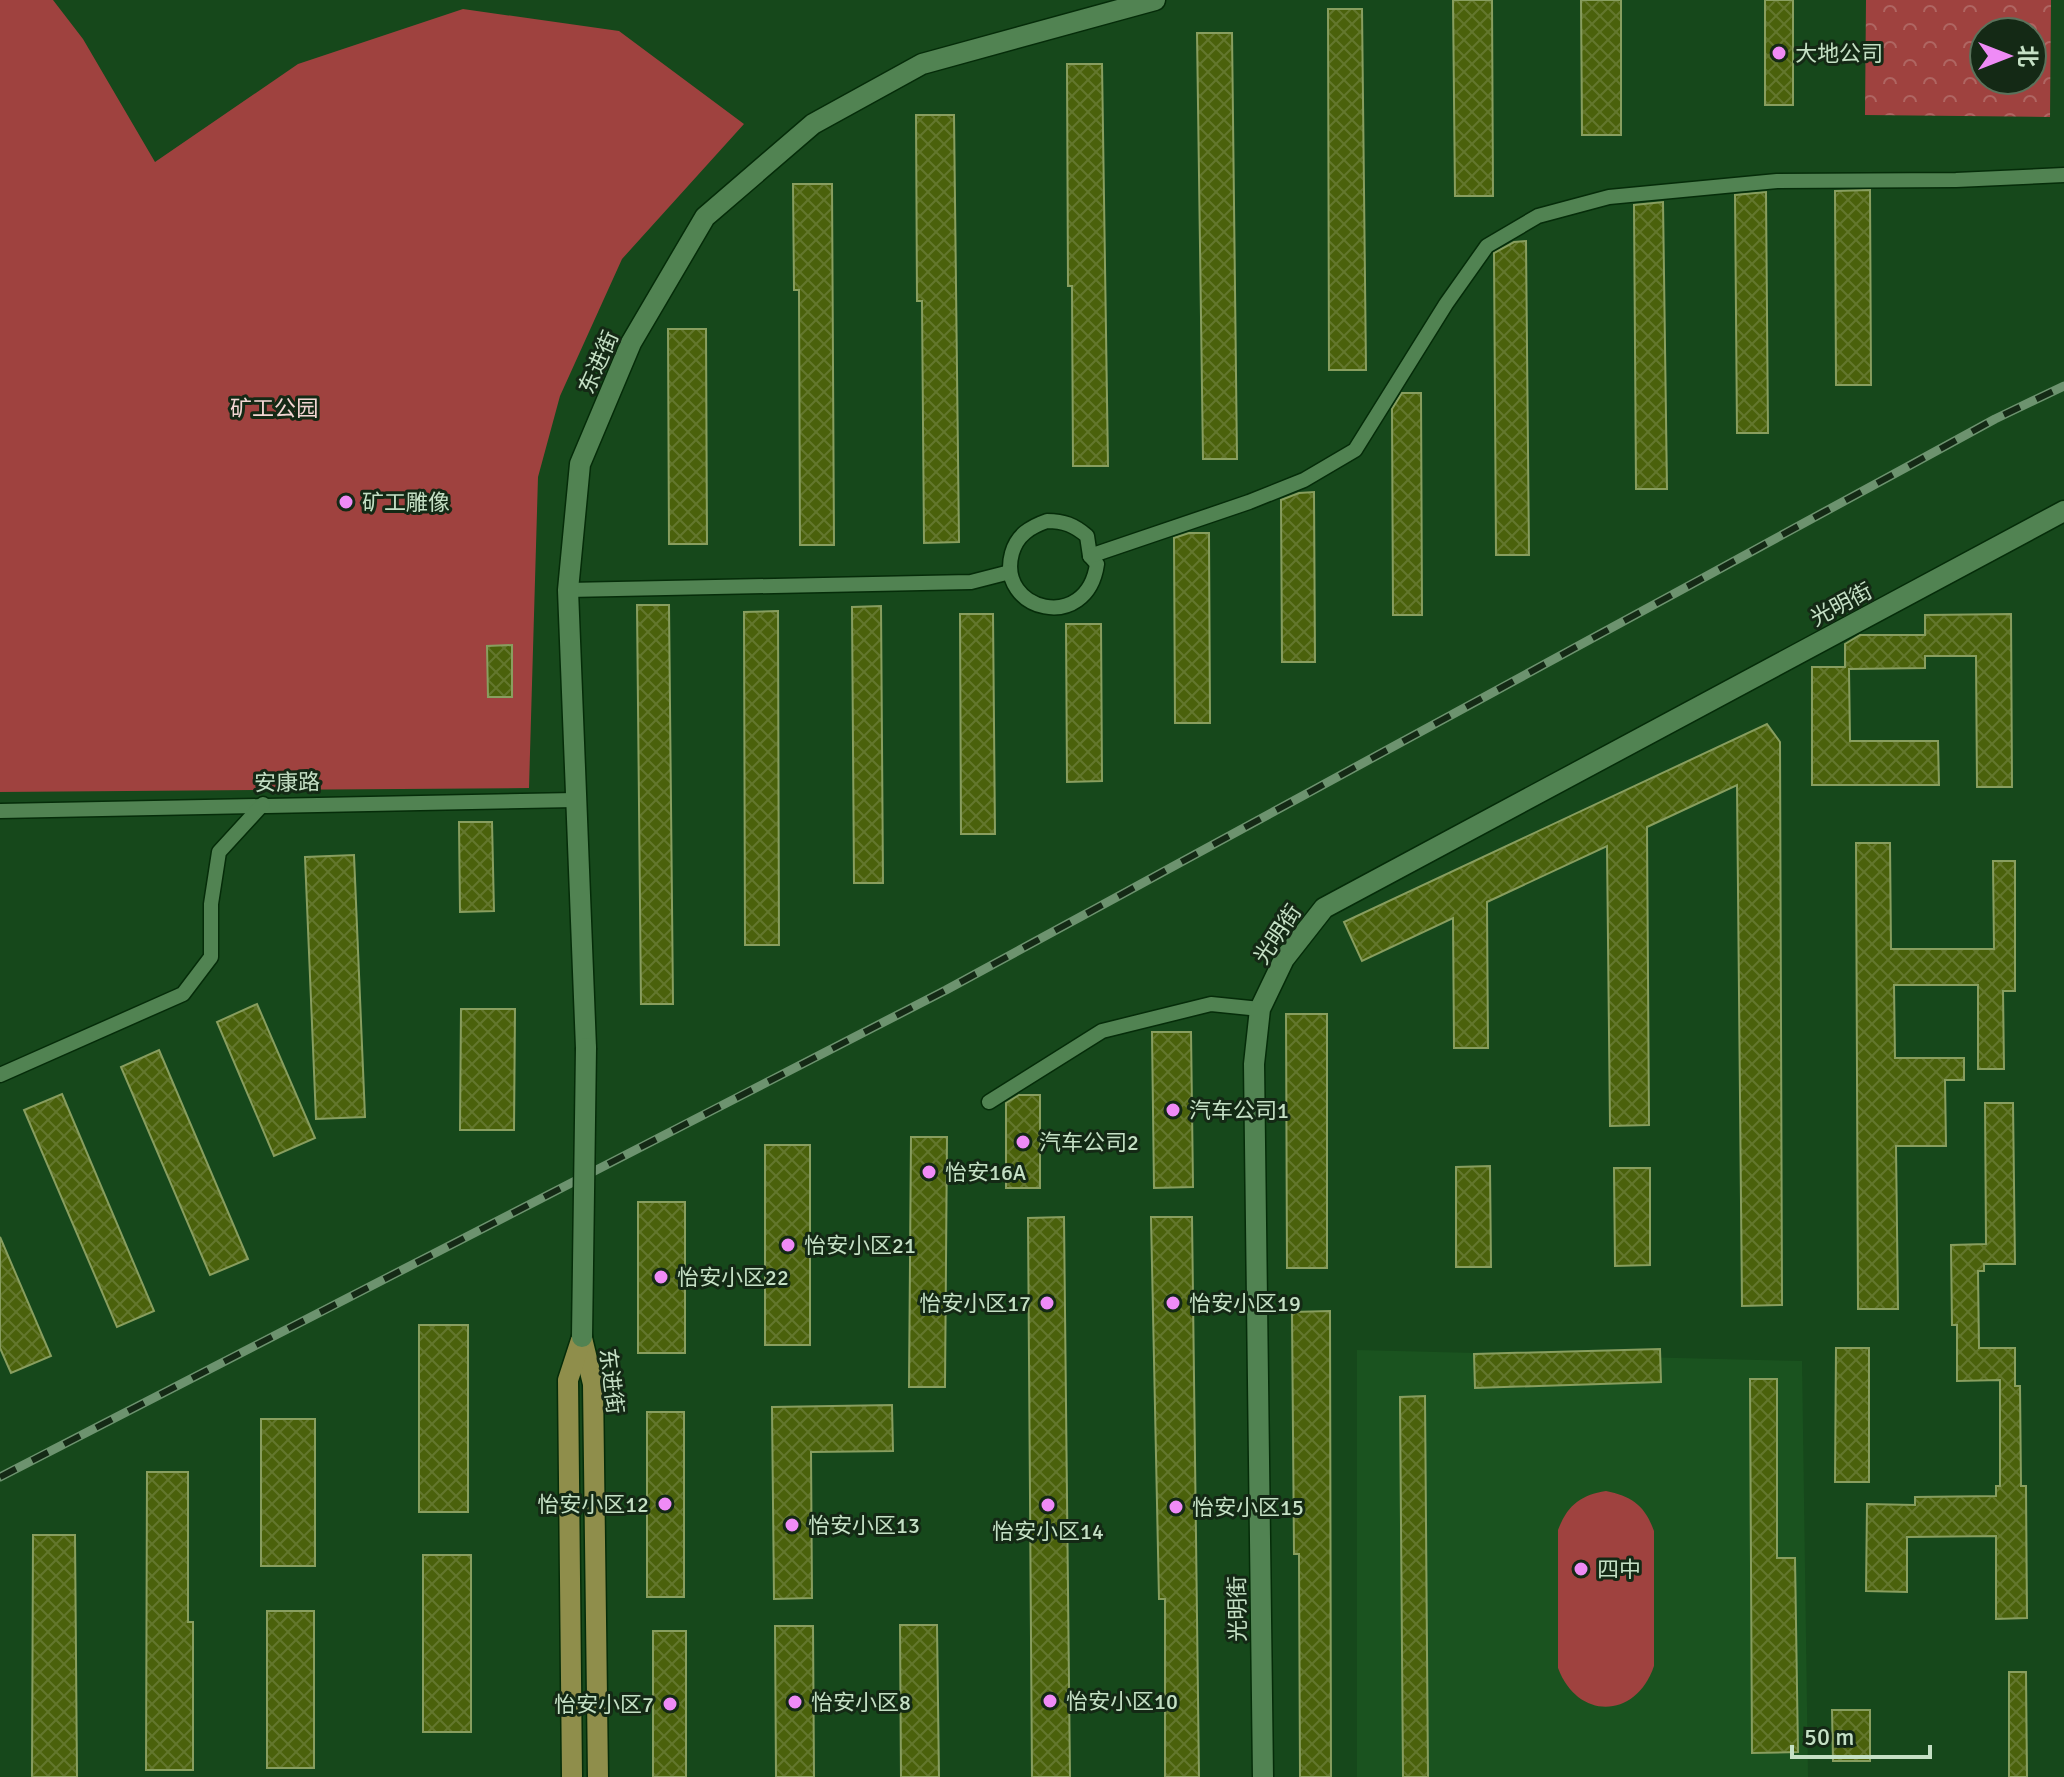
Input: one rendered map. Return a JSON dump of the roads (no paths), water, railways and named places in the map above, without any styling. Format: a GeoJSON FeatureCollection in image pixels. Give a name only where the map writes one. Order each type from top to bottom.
{"type":"FeatureCollection","features":[{"type":"Feature","properties":{"kind":"main road","name":"东进街"},"geometry":{"type":"LineString","coordinates":[[598,1777],[593,1384],[582,1337],[586,1048],[568,590],[580,464],[631,343],[705,217],[813,124],[922,64],[1155,0]]}},
{"type":"Feature","properties":{"kind":"main road","name":"光明街"},"geometry":{"type":"LineString","coordinates":[[1263,1777],[1254,1064],[1260,1009],[1284,959],[1324,908],[2064,511]]}},
{"type":"Feature","properties":{"kind":"main road","name":"东进街"},"geometry":{"type":"LineString","coordinates":[[572,1777],[568,1380],[582,1337]]}},
{"type":"Feature","properties":{"kind":"street"},"geometry":{"type":"LineString","coordinates":[[1090,556],[1304,480],[1355,450],[1446,304],[1487,246],[1538,216],[1609,197],[1777,181],[1956,180],[2064,175]]}},
{"type":"Feature","properties":{"kind":"street"},"geometry":{"type":"LineString","coordinates":[[1047,521],[1061,521],[1087,536],[1090,556],[1097,564],[1095,579],[1088,592],[1077,602],[1063,607],[1048,608],[1035,604],[1023,596],[1010,572],[1014,545],[1022,534],[1047,521]]}},
{"type":"Feature","properties":{"kind":"street"},"geometry":{"type":"LineString","coordinates":[[568,590],[971,582],[1010,572]]}},
{"type":"Feature","properties":{"kind":"street","name":"安康路"},"geometry":{"type":"LineString","coordinates":[[0,811],[575,800]]}},
{"type":"Feature","properties":{"kind":"street"},"geometry":{"type":"LineString","coordinates":[[0,1075],[183,994],[211,957],[211,904],[219,852],[263,804]]}},
{"type":"Feature","properties":{"kind":"street"},"geometry":{"type":"LineString","coordinates":[[989,1102],[1102,1031],[1211,1004],[1260,1009]]}},
{"type":"Feature","properties":{"kind":"railway"},"geometry":{"type":"LineString","coordinates":[[0,1477],[946,990],[1995,419],[2064,386]]}},
{"type":"Feature","properties":{"kind":"place","name":"大地公司"},"geometry":{"type":"Point","coordinates":[1779,53]}},
{"type":"Feature","properties":{"kind":"place","name":"矿工雕像"},"geometry":{"type":"Point","coordinates":[346,502]}},
{"type":"Feature","properties":{"kind":"place","name":"汽车公司1"},"geometry":{"type":"Point","coordinates":[1173,1110]}},
{"type":"Feature","properties":{"kind":"place","name":"汽车公司2"},"geometry":{"type":"Point","coordinates":[1023,1142]}},
{"type":"Feature","properties":{"kind":"place","name":"怡安16A"},"geometry":{"type":"Point","coordinates":[929,1172]}},
{"type":"Feature","properties":{"kind":"place","name":"怡安小区21"},"geometry":{"type":"Point","coordinates":[788,1245]}},
{"type":"Feature","properties":{"kind":"place","name":"怡安小区22"},"geometry":{"type":"Point","coordinates":[661,1277]}},
{"type":"Feature","properties":{"kind":"place","name":"怡安小区17"},"geometry":{"type":"Point","coordinates":[1047,1303]}},
{"type":"Feature","properties":{"kind":"place","name":"怡安小区19"},"geometry":{"type":"Point","coordinates":[1173,1303]}},
{"type":"Feature","properties":{"kind":"place","name":"怡安小区12"},"geometry":{"type":"Point","coordinates":[665,1504]}},
{"type":"Feature","properties":{"kind":"place","name":"怡安小区14"},"geometry":{"type":"Point","coordinates":[1048,1505]}},
{"type":"Feature","properties":{"kind":"place","name":"怡安小区15"},"geometry":{"type":"Point","coordinates":[1176,1507]}},
{"type":"Feature","properties":{"kind":"place","name":"怡安小区13"},"geometry":{"type":"Point","coordinates":[792,1525]}},
{"type":"Feature","properties":{"kind":"place","name":"四中"},"geometry":{"type":"Point","coordinates":[1581,1569]}},
{"type":"Feature","properties":{"kind":"place","name":"怡安小区10"},"geometry":{"type":"Point","coordinates":[1050,1701]}},
{"type":"Feature","properties":{"kind":"place","name":"怡安小区8"},"geometry":{"type":"Point","coordinates":[795,1702]}},
{"type":"Feature","properties":{"kind":"place","name":"怡安小区7"},"geometry":{"type":"Point","coordinates":[670,1704]}},
{"type":"Feature","properties":{"kind":"park label","name":"矿工公园"},"geometry":{"type":"Point","coordinates":[274,408]}}]}
